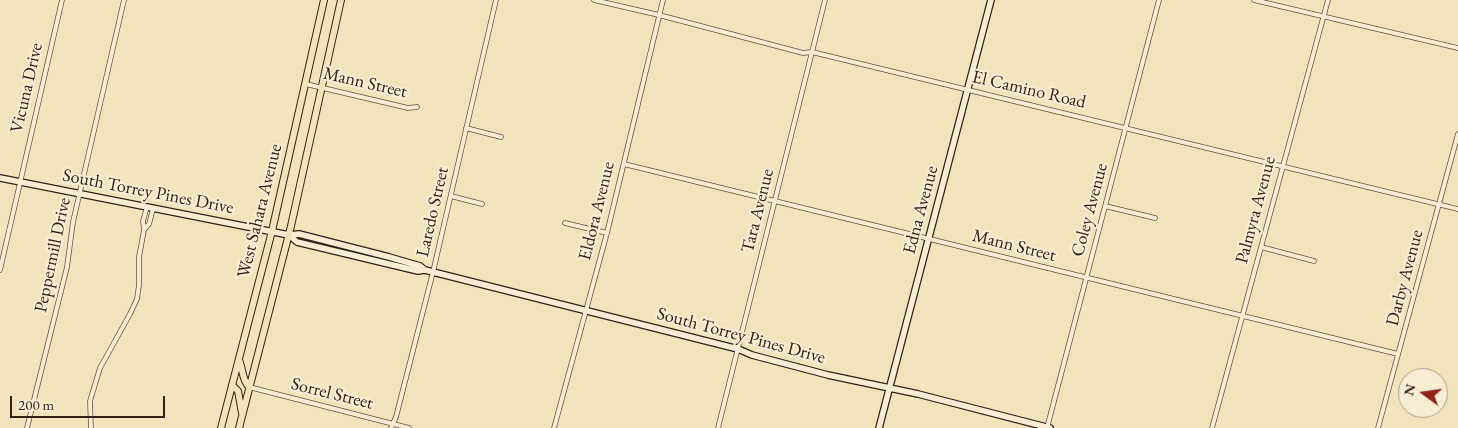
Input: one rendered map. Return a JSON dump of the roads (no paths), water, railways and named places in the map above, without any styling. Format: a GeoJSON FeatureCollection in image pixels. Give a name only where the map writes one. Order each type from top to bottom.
{"type":"FeatureCollection","features":[{"type":"Feature","properties":{"kind":"main road","name":"West Sahara Avenue"},"geometry":{"type":"LineString","coordinates":[[222,428],[272,231],[324,0]]}},
{"type":"Feature","properties":{"kind":"main road","name":"West Sahara Avenue"},"geometry":{"type":"LineString","coordinates":[[238,428],[289,235],[341,0]]}},
{"type":"Feature","properties":{"kind":"main road"},"geometry":{"type":"LineString","coordinates":[[239,360],[244,371],[245,382],[250,387]]}},
{"type":"Feature","properties":{"kind":"main road"},"geometry":{"type":"LineString","coordinates":[[232,386],[238,391],[242,414]]}},
{"type":"Feature","properties":{"kind":"street","name":"Vicuna Drive"},"geometry":{"type":"LineString","coordinates":[[0,270],[62,0]]}},
{"type":"Feature","properties":{"kind":"street","name":"Peppermill Drive"},"geometry":{"type":"LineString","coordinates":[[27,428],[67,268],[73,222],[124,0]]}},
{"type":"Feature","properties":{"kind":"street","name":"Laredo Street"},"geometry":{"type":"LineString","coordinates":[[392,426],[396,417],[433,272],[496,0]]}},
{"type":"Feature","properties":{"kind":"street","name":"El Camino Road"},"geometry":{"type":"LineString","coordinates":[[594,0],[803,53],[812,52],[1458,209]]}},
{"type":"Feature","properties":{"kind":"street","name":"Eldora Avenue"},"geometry":{"type":"LineString","coordinates":[[554,428],[607,234],[663,0]]}},
{"type":"Feature","properties":{"kind":"street","name":"Tara Avenue"},"geometry":{"type":"LineString","coordinates":[[718,428],[825,0]]}},
{"type":"Feature","properties":{"kind":"street","name":"Edna Avenue"},"geometry":{"type":"LineString","coordinates":[[879,428],[991,0]]}},
{"type":"Feature","properties":{"kind":"street","name":"Coley Avenue"},"geometry":{"type":"LineString","coordinates":[[1048,428],[1159,0]]}},
{"type":"Feature","properties":{"kind":"street"},"geometry":{"type":"LineString","coordinates":[[1254,0],[1458,48]]}},
{"type":"Feature","properties":{"kind":"street","name":"Palmyra Avenue"},"geometry":{"type":"LineString","coordinates":[[1212,428],[1328,0]]}},
{"type":"Feature","properties":{"kind":"street","name":"Mann Street"},"geometry":{"type":"LineString","coordinates":[[306,84],[408,108],[417,108]]}},
{"type":"Feature","properties":{"kind":"street"},"geometry":{"type":"LineString","coordinates":[[466,128],[501,137]]}},
{"type":"Feature","properties":{"kind":"street","name":"Darby Avenue"},"geometry":{"type":"LineString","coordinates":[[1378,428],[1458,134]]}},
{"type":"Feature","properties":{"kind":"street","name":"Mann Street"},"geometry":{"type":"LineString","coordinates":[[624,164],[1398,354]]}},
{"type":"Feature","properties":{"kind":"street","name":"South Torrey Pines Drive"},"geometry":{"type":"LineString","coordinates":[[0,178],[289,235],[299,234],[379,254],[420,266],[425,270]]}},
{"type":"Feature","properties":{"kind":"street"},"geometry":{"type":"LineString","coordinates":[[450,196],[482,204]]}},
{"type":"Feature","properties":{"kind":"street"},"geometry":{"type":"LineString","coordinates":[[1105,206],[1155,218]]}},
{"type":"Feature","properties":{"kind":"street"},"geometry":{"type":"LineString","coordinates":[[91,428],[90,401],[100,368],[130,314],[136,299],[139,285],[138,256],[144,222],[150,208]]}},
{"type":"Feature","properties":{"kind":"street"},"geometry":{"type":"LineString","coordinates":[[565,223],[607,234]]}},
{"type":"Feature","properties":{"kind":"street","name":"South Torrey Pines Drive"},"geometry":{"type":"LineString","coordinates":[[289,235],[297,242],[418,271],[425,270],[738,349],[752,355],[1048,428]]}},
{"type":"Feature","properties":{"kind":"street"},"geometry":{"type":"LineString","coordinates":[[1261,247],[1314,261]]}},
{"type":"Feature","properties":{"kind":"street"},"geometry":{"type":"LineString","coordinates":[[377,262],[379,254]]}},
{"type":"Feature","properties":{"kind":"street","name":"Sorrel Street"},"geometry":{"type":"LineString","coordinates":[[250,387],[392,426],[409,428]]}}]}
